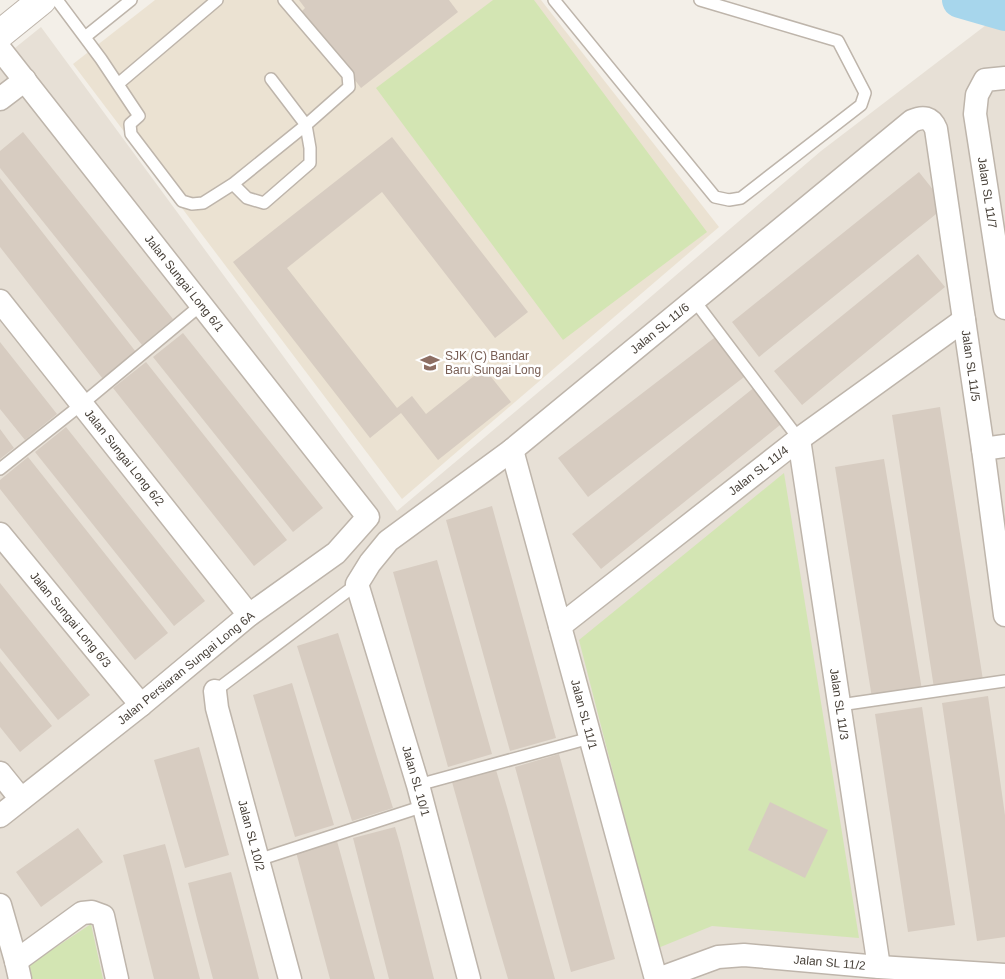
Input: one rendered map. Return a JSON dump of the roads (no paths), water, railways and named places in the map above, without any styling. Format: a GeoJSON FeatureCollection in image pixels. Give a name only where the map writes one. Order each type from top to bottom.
{"type":"FeatureCollection","features":[{"type":"Feature","properties":{"kind":"street"},"geometry":{"type":"LineString","coordinates":[[0,34],[42,0]]}},
{"type":"Feature","properties":{"kind":"street","name":"Jalan Sungai Long 6/1"},"geometry":{"type":"LineString","coordinates":[[0,49],[368,518]]}},
{"type":"Feature","properties":{"kind":"street","name":"Jalan SL 11/7"},"geometry":{"type":"LineString","coordinates":[[995,79],[977,95],[975,114],[1005,308]]}},
{"type":"Feature","properties":{"kind":"street"},"geometry":{"type":"LineString","coordinates":[[0,99],[25,80]]}},
{"type":"Feature","properties":{"kind":"street","name":"Jalan SL 11/6"},"geometry":{"type":"LineString","coordinates":[[357,584],[370,563],[388,541],[512,450],[912,121],[920,118],[929,120]]}},
{"type":"Feature","properties":{"kind":"street","name":"Jalan SL 11/5"},"geometry":{"type":"LineString","coordinates":[[929,120],[936,129],[1005,614]]}},
{"type":"Feature","properties":{"kind":"street","name":"Jalan Sungai Long 6/2"},"geometry":{"type":"LineString","coordinates":[[0,301],[250,615]]}},
{"type":"Feature","properties":{"kind":"street","name":"Jalan SL 11/4"},"geometry":{"type":"LineString","coordinates":[[560,626],[799,439],[964,320]]}},
{"type":"Feature","properties":{"kind":"street","name":"Jalan SL 11/3"},"geometry":{"type":"LineString","coordinates":[[799,439],[879,967]]}},
{"type":"Feature","properties":{"kind":"street"},"geometry":{"type":"LineString","coordinates":[[983,449],[1005,446]]}},
{"type":"Feature","properties":{"kind":"street","name":"Jalan SL 11/1"},"geometry":{"type":"LineString","coordinates":[[512,450],[657,979]]}},
{"type":"Feature","properties":{"kind":"street","name":"Jalan Persiaran Sungai Long 6A"},"geometry":{"type":"LineString","coordinates":[[0,816],[141,705],[250,615],[336,553],[368,518]]}},
{"type":"Feature","properties":{"kind":"street","name":"Jalan Sungai Long 6/3"},"geometry":{"type":"LineString","coordinates":[[0,534],[141,705]]}},
{"type":"Feature","properties":{"kind":"street","name":"Jalan SL 10/1"},"geometry":{"type":"LineString","coordinates":[[357,584],[421,795],[469,979]]}},
{"type":"Feature","properties":{"kind":"street","name":"Jalan SL 10/2"},"geometry":{"type":"LineString","coordinates":[[214,691],[290,979]]}},
{"type":"Feature","properties":{"kind":"street"},"geometry":{"type":"LineString","coordinates":[[0,773],[21,799]]}},
{"type":"Feature","properties":{"kind":"street"},"geometry":{"type":"LineString","coordinates":[[0,905],[18,970],[82,913],[92,912],[103,916],[117,979]]}},
{"type":"Feature","properties":{"kind":"street","name":"Jalan SL 11/2"},"geometry":{"type":"LineString","coordinates":[[657,979],[718,957],[744,955],[879,967],[1005,975]]}},
{"type":"Feature","properties":{"kind":"lane"},"geometry":{"type":"LineString","coordinates":[[57,0],[102,59],[139,116],[130,124],[131,134],[182,202],[192,204],[203,203],[233,184],[306,125],[349,87],[348,75],[284,0]]}},
{"type":"Feature","properties":{"kind":"lane"},"geometry":{"type":"LineString","coordinates":[[85,37],[131,0]]}},
{"type":"Feature","properties":{"kind":"lane"},"geometry":{"type":"LineString","coordinates":[[118,84],[217,0]]}},
{"type":"Feature","properties":{"kind":"lane"},"geometry":{"type":"LineString","coordinates":[[554,0],[715,197],[729,200],[741,198],[861,105],[865,93],[838,41],[700,0]]}},
{"type":"Feature","properties":{"kind":"lane"},"geometry":{"type":"LineString","coordinates":[[233,184],[247,198],[264,203],[310,164],[310,148],[306,125],[271,79]]}},
{"type":"Feature","properties":{"kind":"lane"},"geometry":{"type":"LineString","coordinates":[[694,300],[799,439]]}},
{"type":"Feature","properties":{"kind":"lane"},"geometry":{"type":"LineString","coordinates":[[0,469],[82,404],[201,304]]}},
{"type":"Feature","properties":{"kind":"lane"},"geometry":{"type":"LineString","coordinates":[[214,691],[357,584]]}},
{"type":"Feature","properties":{"kind":"lane"},"geometry":{"type":"LineString","coordinates":[[840,705],[1005,681]]}},
{"type":"Feature","properties":{"kind":"lane"},"geometry":{"type":"LineString","coordinates":[[258,860],[421,795],[590,738]]}},
{"type":"Feature","properties":{"kind":"waterway"},"geometry":{"type":"LineString","coordinates":[[960,0],[1005,13]]}},
{"type":"Feature","properties":{"kind":"place","name":"SJK (C) Bandar Baru Sungai Long"},"geometry":{"type":"Point","coordinates":[430,363]}}]}
